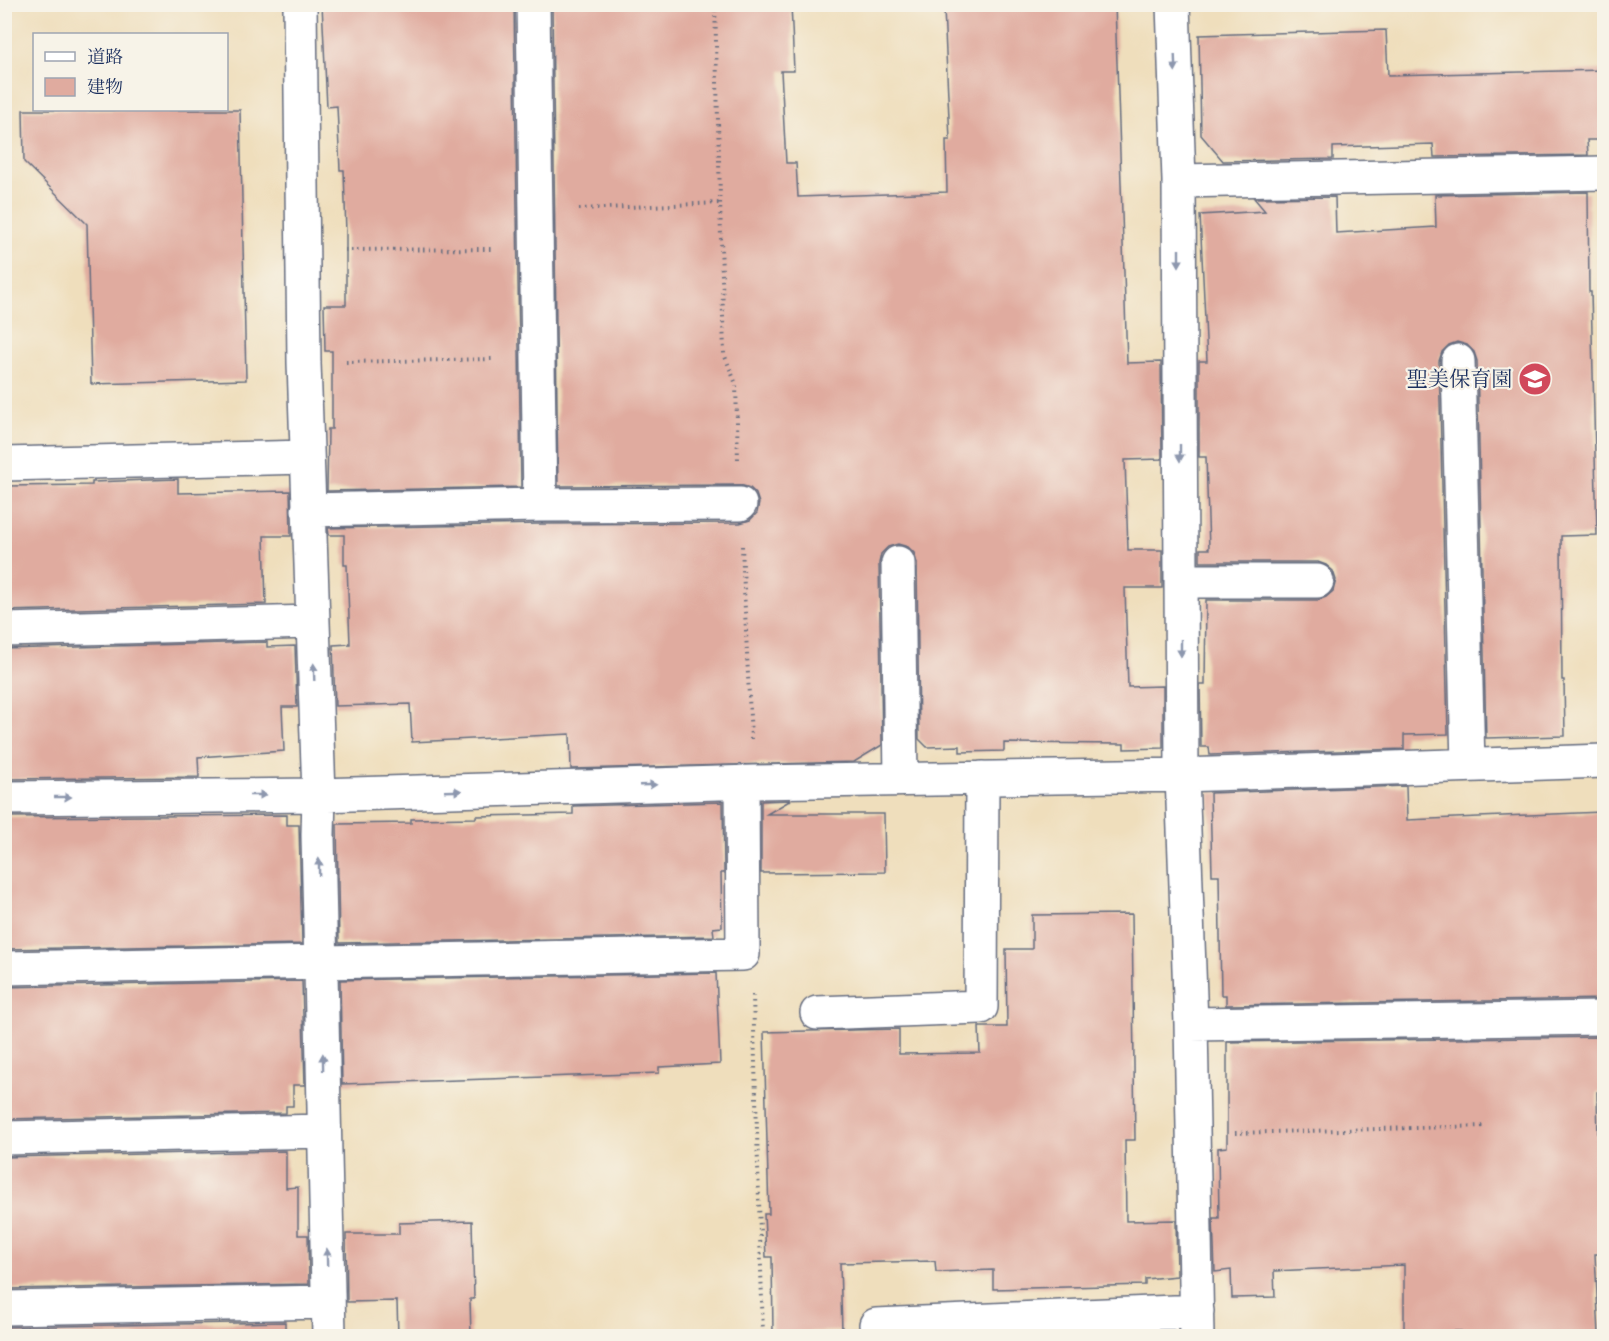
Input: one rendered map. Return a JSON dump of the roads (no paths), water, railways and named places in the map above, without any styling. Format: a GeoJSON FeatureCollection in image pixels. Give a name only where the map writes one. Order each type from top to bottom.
{"type":"FeatureCollection","features":[{"type":"Feature","properties":{"kind":"street"},"geometry":{"type":"LineString","coordinates":[[300,4],[304,363],[319,795],[329,1336]]}},
{"type":"Feature","properties":{"kind":"street"},"geometry":{"type":"LineString","coordinates":[[533,4],[540,505]]}},
{"type":"Feature","properties":{"kind":"street"},"geometry":{"type":"LineString","coordinates":[[876,1326],[1197,1324],[1191,1024],[1182,775],[1179,181],[1173,4]]}},
{"type":"Feature","properties":{"kind":"street"},"geometry":{"type":"LineString","coordinates":[[1179,181],[1605,174]]}},
{"type":"Feature","properties":{"kind":"street"},"geometry":{"type":"LineString","coordinates":[[1458,361],[1468,765]]}},
{"type":"Feature","properties":{"kind":"street"},"geometry":{"type":"LineString","coordinates":[[4,464],[307,458]]}},
{"type":"Feature","properties":{"kind":"street"},"geometry":{"type":"LineString","coordinates":[[308,510],[740,504]]}},
{"type":"Feature","properties":{"kind":"street"},"geometry":{"type":"LineString","coordinates":[[898,563],[901,779]]}},
{"type":"Feature","properties":{"kind":"street"},"geometry":{"type":"LineString","coordinates":[[1181,581],[1317,581]]}},
{"type":"Feature","properties":{"kind":"street"},"geometry":{"type":"LineString","coordinates":[[4,630],[312,622]]}},
{"type":"Feature","properties":{"kind":"street"},"geometry":{"type":"LineString","coordinates":[[4,798],[319,795],[748,782],[1182,775],[1605,761]]}},
{"type":"Feature","properties":{"kind":"street"},"geometry":{"type":"LineString","coordinates":[[817,1013],[981,1007],[982,778]]}},
{"type":"Feature","properties":{"kind":"street"},"geometry":{"type":"LineString","coordinates":[[4,968],[743,954],[748,782]]}},
{"type":"Feature","properties":{"kind":"street"},"geometry":{"type":"LineString","coordinates":[[1191,1024],[1605,1018]]}},
{"type":"Feature","properties":{"kind":"street"},"geometry":{"type":"LineString","coordinates":[[4,1138],[324,1131]]}},
{"type":"Feature","properties":{"kind":"street"},"geometry":{"type":"LineString","coordinates":[[4,1308],[328,1302]]}},
{"type":"Feature","properties":{"kind":"place","name":"聖美保育園"},"geometry":{"type":"Point","coordinates":[1535,379]}}]}
